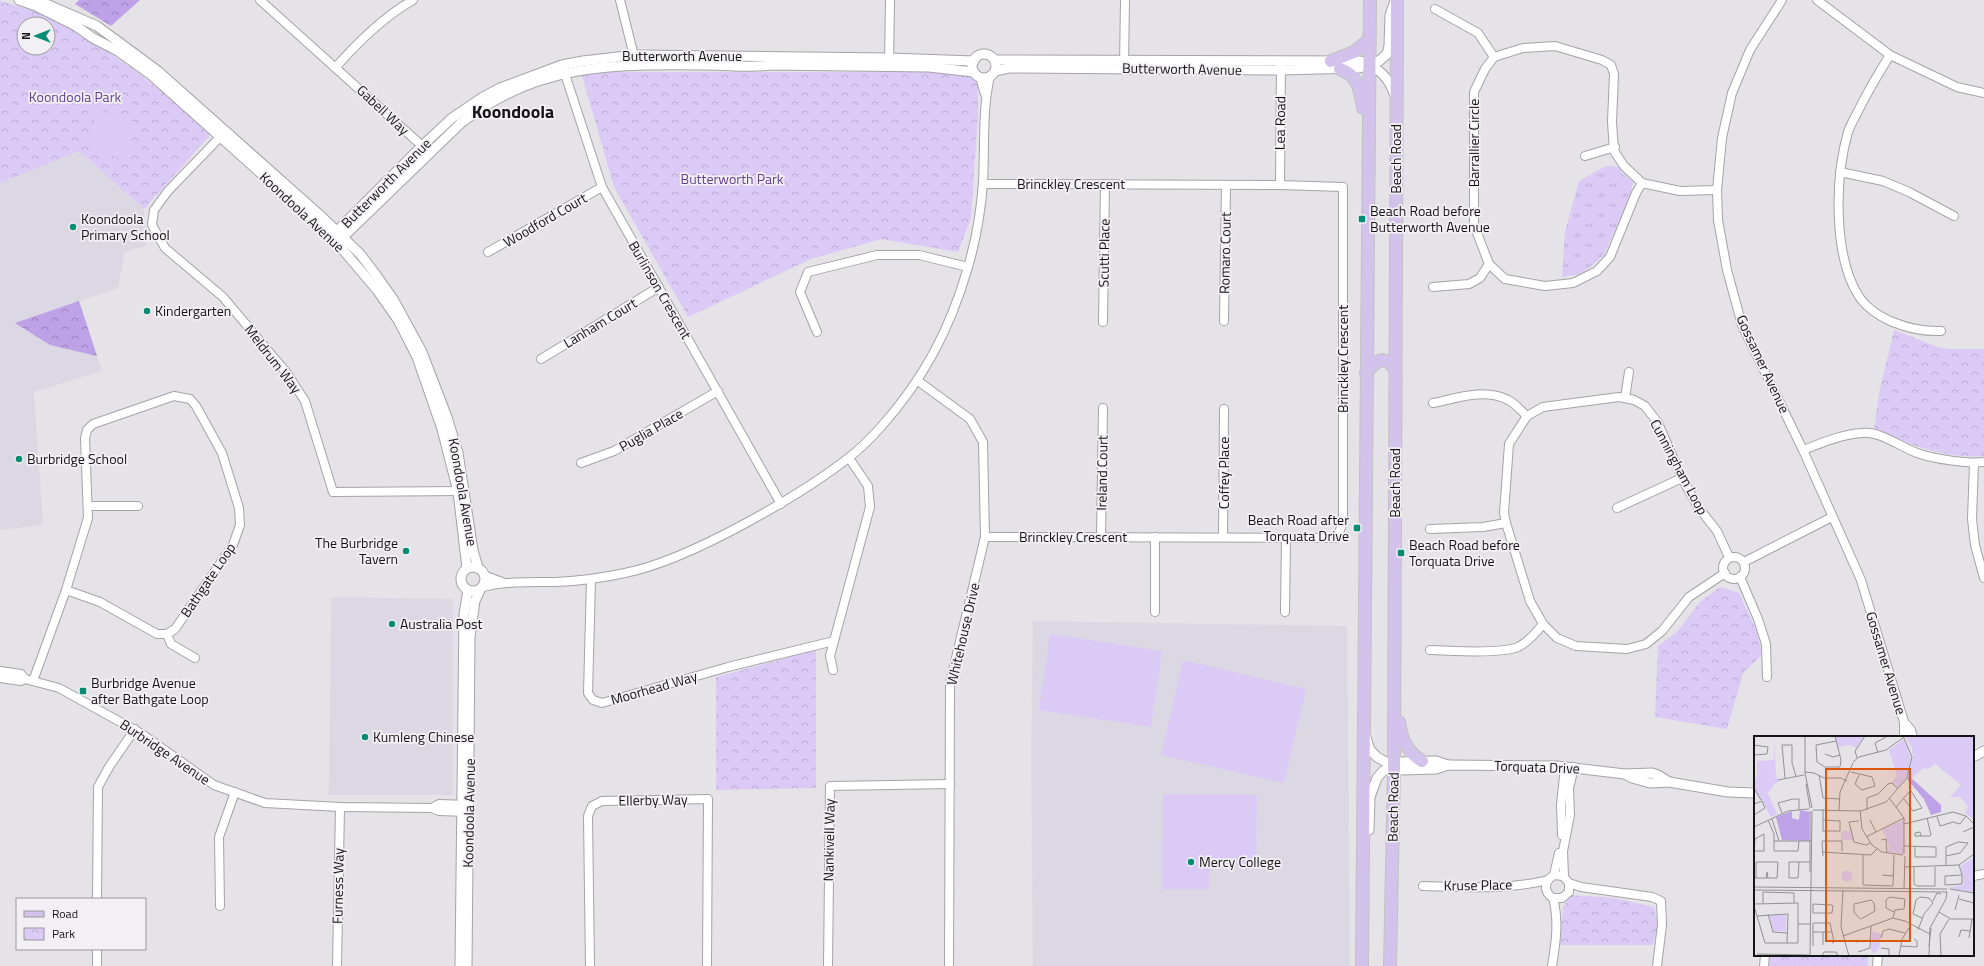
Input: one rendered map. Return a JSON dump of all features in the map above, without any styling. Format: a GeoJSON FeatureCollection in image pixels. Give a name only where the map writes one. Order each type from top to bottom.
{"type":"FeatureCollection","features":[{"type":"Feature","properties":{"kind":"main road","name":"Beach Road"},"geometry":{"type":"LineString","coordinates":[[1362,966],[1370,0]]}},
{"type":"Feature","properties":{"kind":"main road","name":"Beach Road"},"geometry":{"type":"LineString","coordinates":[[1390,966],[1394,767],[1395,214],[1397,164],[1396,0]]}},
{"type":"Feature","properties":{"kind":"main road"},"geometry":{"type":"LineString","coordinates":[[1330,61],[1354,52],[1369,40]]}},
{"type":"Feature","properties":{"kind":"main road"},"geometry":{"type":"LineString","coordinates":[[1340,69],[1354,76],[1360,92],[1368,128]]}},
{"type":"Feature","properties":{"kind":"main road"},"geometry":{"type":"LineString","coordinates":[[1366,373],[1378,361],[1384,360],[1389,362],[1395,369]]}},
{"type":"Feature","properties":{"kind":"main road"},"geometry":{"type":"LineString","coordinates":[[1394,679],[1400,729],[1404,741],[1409,752],[1422,761]]}},
{"type":"Feature","properties":{"kind":"street","name":"Koondoola Avenue"},"geometry":{"type":"LineString","coordinates":[[19,0],[36,6],[68,22],[92,38],[118,51],[150,74],[223,134]]}},
{"type":"Feature","properties":{"kind":"street","name":"Koondoola Avenue"},"geometry":{"type":"LineString","coordinates":[[37,0],[97,26],[158,71],[223,134],[337,237],[378,290],[398,320],[417,357],[442,429],[461,491],[478,568]]}},
{"type":"Feature","properties":{"kind":"street","name":"Gabell Way"},"geometry":{"type":"LineString","coordinates":[[260,0],[430,153]]}},
{"type":"Feature","properties":{"kind":"street"},"geometry":{"type":"LineString","coordinates":[[336,67],[348,54],[398,9],[413,0]]}},
{"type":"Feature","properties":{"kind":"street"},"geometry":{"type":"LineString","coordinates":[[620,0],[635,54],[636,64]]}},
{"type":"Feature","properties":{"kind":"street"},"geometry":{"type":"LineString","coordinates":[[889,62],[890,0]]}},
{"type":"Feature","properties":{"kind":"street"},"geometry":{"type":"LineString","coordinates":[[1124,64],[1125,0]]}},
{"type":"Feature","properties":{"kind":"street","name":"Butterworth Avenue"},"geometry":{"type":"LineString","coordinates":[[995,60],[1124,64],[1281,65],[1340,69],[1360,68],[1379,61],[1386,54],[1389,46],[1390,14],[1396,0]]}},
{"type":"Feature","properties":{"kind":"street","name":"Gossamer Avenue"},"geometry":{"type":"LineString","coordinates":[[1782,0],[1750,50],[1732,93],[1722,138],[1717,190],[1718,220],[1727,270],[1742,324],[1803,450],[1861,580],[1904,722],[1904,736]]}},
{"type":"Feature","properties":{"kind":"street"},"geometry":{"type":"LineString","coordinates":[[1817,0],[1890,55],[1957,87],[1984,93]]}},
{"type":"Feature","properties":{"kind":"street"},"geometry":{"type":"LineString","coordinates":[[1435,9],[1478,33],[1494,57],[1523,48],[1555,46],[1602,60],[1611,65],[1614,74],[1612,122],[1615,147],[1614,151],[1624,166],[1642,183],[1680,191],[1717,190]]}},
{"type":"Feature","properties":{"kind":"street","name":"Butterworth Avenue"},"geometry":{"type":"LineString","coordinates":[[337,237],[422,146],[452,118],[483,97],[528,76],[564,70],[635,54],[889,62],[940,67],[977,74]]}},
{"type":"Feature","properties":{"kind":"street"},"geometry":{"type":"LineString","coordinates":[[503,582],[486,576],[478,568],[467,568],[461,578],[463,585],[468,590],[481,589],[503,582],[591,580],[628,573],[686,553],[725,534],[781,504],[849,458],[895,411],[918,381],[950,321],[968,267],[978,227],[983,184],[986,95],[993,73],[995,60],[986,54],[979,56],[974,61],[977,74],[986,95]]}},
{"type":"Feature","properties":{"kind":"street"},"geometry":{"type":"LineString","coordinates":[[1890,55],[1870,86],[1848,131],[1840,172],[1839,238],[1851,280],[1858,295],[1865,304],[1889,320],[1928,332],[1941,331]]}},
{"type":"Feature","properties":{"kind":"street","name":"Barrallier Circle"},"geometry":{"type":"LineString","coordinates":[[1494,57],[1485,69],[1474,92],[1474,225],[1489,264],[1505,279],[1545,286],[1573,283],[1597,271],[1610,257],[1636,193],[1642,183]]}},
{"type":"Feature","properties":{"kind":"street","name":"Butterworth Avenue"},"geometry":{"type":"LineString","coordinates":[[1281,65],[1360,60],[1384,74],[1392,86],[1396,99]]}},
{"type":"Feature","properties":{"kind":"street","name":"Butterworth Avenue"},"geometry":{"type":"LineString","coordinates":[[337,237],[461,123],[490,102],[526,85],[564,70],[636,64],[738,65],[756,68],[772,66],[889,62],[974,61]]}},
{"type":"Feature","properties":{"kind":"street","name":"Butterworth Avenue"},"geometry":{"type":"LineString","coordinates":[[993,73],[1009,68],[1124,64]]}},
{"type":"Feature","properties":{"kind":"street","name":"Lea Road"},"geometry":{"type":"LineString","coordinates":[[1280,185],[1281,65]]}},
{"type":"Feature","properties":{"kind":"street","name":"Burlinson Crescent"},"geometry":{"type":"LineString","coordinates":[[564,70],[602,187],[781,504]]}},
{"type":"Feature","properties":{"kind":"street"},"geometry":{"type":"LineString","coordinates":[[977,74],[993,73]]}},
{"type":"Feature","properties":{"kind":"street","name":"Meldrum Way"},"geometry":{"type":"LineString","coordinates":[[223,134],[168,191],[154,210],[152,225],[165,248],[223,297],[286,372],[305,401],[333,492],[461,491]]}},
{"type":"Feature","properties":{"kind":"street"},"geometry":{"type":"LineString","coordinates":[[1585,156],[1615,147]]}},
{"type":"Feature","properties":{"kind":"street"},"geometry":{"type":"LineString","coordinates":[[1840,172],[1883,181],[1909,192],[1954,216]]}},
{"type":"Feature","properties":{"kind":"street","name":"Brinckley Crescent"},"geometry":{"type":"LineString","coordinates":[[983,184],[1280,185],[1343,187],[1343,522],[1337,538],[985,537]]}},
{"type":"Feature","properties":{"kind":"street","name":"Scutti Place"},"geometry":{"type":"LineString","coordinates":[[1103,322],[1105,184]]}},
{"type":"Feature","properties":{"kind":"street","name":"Romaro Court"},"geometry":{"type":"LineString","coordinates":[[1224,321],[1226,185]]}},
{"type":"Feature","properties":{"kind":"street","name":"Woodford Court"},"geometry":{"type":"LineString","coordinates":[[488,252],[602,187]]}},
{"type":"Feature","properties":{"kind":"street"},"geometry":{"type":"LineString","coordinates":[[817,332],[800,292],[808,272],[877,255],[919,255],[968,267]]}},
{"type":"Feature","properties":{"kind":"street"},"geometry":{"type":"LineString","coordinates":[[1433,287],[1469,284],[1480,278],[1489,264]]}},
{"type":"Feature","properties":{"kind":"street","name":"Lanham Court"},"geometry":{"type":"LineString","coordinates":[[541,359],[659,287]]}},
{"type":"Feature","properties":{"kind":"street"},"geometry":{"type":"LineString","coordinates":[[1625,398],[1629,372]]}},
{"type":"Feature","properties":{"kind":"street","name":"Whitehouse Drive"},"geometry":{"type":"LineString","coordinates":[[918,381],[970,419],[983,442],[985,537],[950,683],[949,966]]}},
{"type":"Feature","properties":{"kind":"street","name":"Puglia Place"},"geometry":{"type":"LineString","coordinates":[[580,463],[614,451],[718,391]]}},
{"type":"Feature","properties":{"kind":"street"},"geometry":{"type":"LineString","coordinates":[[1433,403],[1469,396],[1494,394],[1509,400],[1526,416],[1509,444],[1504,513],[1530,601],[1543,624],[1557,638],[1576,646],[1627,649],[1646,644],[1662,631],[1689,597],[1724,573]]}},
{"type":"Feature","properties":{"kind":"street","name":"Bathgate Loop"},"geometry":{"type":"LineString","coordinates":[[29,680],[66,590],[88,518],[89,506],[85,438],[87,430],[92,424],[174,396],[190,400],[196,406],[222,453],[239,508],[240,525],[233,545],[175,629],[166,634]]}},
{"type":"Feature","properties":{"kind":"street","name":"Cunningham Loop"},"geometry":{"type":"LineString","coordinates":[[1526,416],[1543,407],[1619,397],[1634,400],[1645,406],[1658,423],[1682,478],[1698,506],[1717,531],[1729,557]]}},
{"type":"Feature","properties":{"kind":"street","name":"Ireland Court"},"geometry":{"type":"LineString","coordinates":[[1101,537],[1103,408]]}},
{"type":"Feature","properties":{"kind":"street","name":"Coffey Place"},"geometry":{"type":"LineString","coordinates":[[1223,538],[1224,409]]}},
{"type":"Feature","properties":{"kind":"street"},"geometry":{"type":"LineString","coordinates":[[1803,450],[1840,436],[1864,432],[1882,437],[1920,454],[1974,463],[1984,462]]}},
{"type":"Feature","properties":{"kind":"street"},"geometry":{"type":"LineString","coordinates":[[833,670],[830,656],[870,507],[868,486],[849,458]]}},
{"type":"Feature","properties":{"kind":"street"},"geometry":{"type":"LineString","coordinates":[[1974,463],[1972,519],[1975,545],[1984,578]]}},
{"type":"Feature","properties":{"kind":"street"},"geometry":{"type":"LineString","coordinates":[[1617,508],[1682,478]]}},
{"type":"Feature","properties":{"kind":"street","name":"Koondoola Avenue"},"geometry":{"type":"LineString","coordinates":[[461,491],[467,568]]}},
{"type":"Feature","properties":{"kind":"street"},"geometry":{"type":"LineString","coordinates":[[89,506],[138,506]]}},
{"type":"Feature","properties":{"kind":"street"},"geometry":{"type":"LineString","coordinates":[[1744,562],[1832,517]]}},
{"type":"Feature","properties":{"kind":"street"},"geometry":{"type":"LineString","coordinates":[[1430,529],[1484,527],[1506,523]]}},
{"type":"Feature","properties":{"kind":"street"},"geometry":{"type":"LineString","coordinates":[[1156,537],[1156,612]]}},
{"type":"Feature","properties":{"kind":"street"},"geometry":{"type":"LineString","coordinates":[[1285,612],[1286,538]]}},
{"type":"Feature","properties":{"kind":"street"},"geometry":{"type":"LineString","coordinates":[[1729,557],[1741,559],[1744,562],[1745,567],[1740,577],[1734,579],[1726,577],[1722,570],[1724,562],[1729,557]]}},
{"type":"Feature","properties":{"kind":"street"},"geometry":{"type":"LineString","coordinates":[[481,589],[486,576]]}},
{"type":"Feature","properties":{"kind":"street"},"geometry":{"type":"LineString","coordinates":[[1740,577],[1758,619],[1766,644],[1767,677]]}},
{"type":"Feature","properties":{"kind":"street","name":"Moorhead Way"},"geometry":{"type":"LineString","coordinates":[[591,580],[588,693],[593,700],[602,703],[728,667],[834,641]]}},
{"type":"Feature","properties":{"kind":"street","name":"Koondoola Avenue"},"geometry":{"type":"LineString","coordinates":[[460,966],[470,637],[475,601],[481,589]]}},
{"type":"Feature","properties":{"kind":"street"},"geometry":{"type":"LineString","coordinates":[[66,590],[100,602],[157,634],[166,634],[171,644],[194,658]]}},
{"type":"Feature","properties":{"kind":"street","name":"Koondoola Avenue"},"geometry":{"type":"LineString","coordinates":[[468,590],[464,614],[465,808],[468,966]]}},
{"type":"Feature","properties":{"kind":"street"},"geometry":{"type":"LineString","coordinates":[[1430,650],[1492,650],[1517,648],[1533,637],[1543,624]]}},
{"type":"Feature","properties":{"kind":"street","name":"Burbridge Avenue"},"geometry":{"type":"LineString","coordinates":[[0,671],[21,674],[29,680],[59,688],[135,729],[214,785],[265,803],[432,808],[439,804],[465,808]]}},
{"type":"Feature","properties":{"kind":"street","name":"Burbridge Avenue"},"geometry":{"type":"LineString","coordinates":[[0,678],[21,681],[29,680]]}},
{"type":"Feature","properties":{"kind":"street","name":"Gossamer Avenue"},"geometry":{"type":"LineString","coordinates":[[1904,722],[1911,730],[1913,736]]}},
{"type":"Feature","properties":{"kind":"street","name":"Torquata Drive"},"geometry":{"type":"LineString","coordinates":[[1363,728],[1370,750],[1382,762],[1400,770],[1436,769],[1448,765]]}},
{"type":"Feature","properties":{"kind":"street"},"geometry":{"type":"LineString","coordinates":[[97,898],[98,787],[109,767],[135,729]]}},
{"type":"Feature","properties":{"kind":"street"},"geometry":{"type":"LineString","coordinates":[[1974,756],[1984,750]]}},
{"type":"Feature","properties":{"kind":"street","name":"Torquata Drive"},"geometry":{"type":"LineString","coordinates":[[1362,866],[1368,850],[1370,797],[1373,786],[1383,771],[1394,767],[1400,762],[1436,761],[1448,765],[1569,767],[1625,774],[1632,778],[1650,783],[1670,782],[1728,792],[1754,793]]}},
{"type":"Feature","properties":{"kind":"street"},"geometry":{"type":"LineString","coordinates":[[1552,966],[1558,929],[1557,912],[1553,898],[1546,891],[1546,886],[1551,878],[1562,835],[1561,804],[1569,767]]}},
{"type":"Feature","properties":{"kind":"street"},"geometry":{"type":"LineString","coordinates":[[1569,767],[1570,815],[1563,851],[1569,892]]}},
{"type":"Feature","properties":{"kind":"street","name":"Nankivell Way"},"geometry":{"type":"LineString","coordinates":[[828,966],[830,786],[950,784]]}},
{"type":"Feature","properties":{"kind":"street"},"geometry":{"type":"LineString","coordinates":[[220,906],[219,837],[235,792]]}},
{"type":"Feature","properties":{"kind":"street","name":"Ellerby Way"},"geometry":{"type":"LineString","coordinates":[[590,966],[588,816],[592,806],[602,801],[708,799],[707,966]]}},
{"type":"Feature","properties":{"kind":"street","name":"Furness Way"},"geometry":{"type":"LineString","coordinates":[[337,966],[340,806]]}},
{"type":"Feature","properties":{"kind":"street"},"geometry":{"type":"LineString","coordinates":[[1974,876],[1984,874]]}},
{"type":"Feature","properties":{"kind":"street"},"geometry":{"type":"LineString","coordinates":[[1551,878],[1566,879],[1581,887],[1652,897],[1662,901],[1662,925],[1656,966]]}},
{"type":"Feature","properties":{"kind":"street","name":"Kruse Place"},"geometry":{"type":"LineString","coordinates":[[1423,886],[1533,884],[1551,878]]}},
{"type":"Feature","properties":{"kind":"street","name":"Kruse Place"},"geometry":{"type":"LineString","coordinates":[[1533,884],[1546,891]]}},
{"type":"Feature","properties":{"kind":"street"},"geometry":{"type":"LineString","coordinates":[[1557,912],[1562,898],[1569,892],[1581,887]]}},
{"type":"Feature","properties":{"kind":"street"},"geometry":{"type":"LineString","coordinates":[[1553,898],[1562,898]]}},
{"type":"Feature","properties":{"kind":"street"},"geometry":{"type":"LineString","coordinates":[[97,950],[97,966]]}},
{"type":"Feature","properties":{"kind":"street"},"geometry":{"type":"LineString","coordinates":[[1764,966],[1765,956]]}},
{"type":"Feature","properties":{"kind":"street"},"geometry":{"type":"LineString","coordinates":[[1877,966],[1878,956]]}},
{"type":"Feature","properties":{"kind":"shaded area","name":"Koondoola Primary School"},"geometry":{"type":"Polygon","coordinates":[[[79,151],[144,209],[146,246],[125,252],[118,288],[79,301],[102,371],[34,392],[43,525],[0,530],[0,183],[79,151]]]}},
{"type":"Feature","properties":{"kind":"shaded area"},"geometry":{"type":"Polygon","coordinates":[[[331,597],[453,599],[453,795],[328,795],[331,597]]]}},
{"type":"Feature","properties":{"kind":"shaded area","name":"Mercy College"},"geometry":{"type":"Polygon","coordinates":[[[1033,621],[1347,626],[1350,966],[1033,966],[1031,757],[1033,621]]]}},
{"type":"Feature","properties":{"kind":"green space"},"geometry":{"type":"Polygon","coordinates":[[[79,0],[140,0],[111,26],[75,4],[79,0]]]}},
{"type":"Feature","properties":{"kind":"green space","name":"Koondoola Park"},"geometry":{"type":"Polygon","coordinates":[[[0,1],[52,16],[16,16],[16,56],[56,56],[56,18],[132,68],[213,132],[144,209],[79,151],[0,183],[0,1]]]}},
{"type":"Feature","properties":{"kind":"green space","name":"Butterworth Park"},"geometry":{"type":"Polygon","coordinates":[[[581,72],[978,72],[978,113],[971,218],[958,252],[881,239],[811,259],[688,317],[614,187],[581,72]]]}},
{"type":"Feature","properties":{"kind":"green space"},"geometry":{"type":"Polygon","coordinates":[[[98,109],[138,123],[125,160],[85,146],[98,109]]]}},
{"type":"Feature","properties":{"kind":"green space"},"geometry":{"type":"Polygon","coordinates":[[[1606,166],[1619,167],[1622,173],[1633,182],[1631,193],[1604,255],[1583,273],[1562,277],[1565,232],[1579,181],[1606,166]]]}},
{"type":"Feature","properties":{"kind":"green space"},"geometry":{"type":"Polygon","coordinates":[[[79,301],[97,356],[50,345],[15,323],[79,301]]]}},
{"type":"Feature","properties":{"kind":"green space"},"geometry":{"type":"Polygon","coordinates":[[[1894,330],[1938,347],[1948,349],[1984,349],[1984,456],[1941,453],[1874,430],[1879,393],[1894,330]]]}},
{"type":"Feature","properties":{"kind":"green space"},"geometry":{"type":"Polygon","coordinates":[[[1720,587],[1739,593],[1757,632],[1762,655],[1743,673],[1727,729],[1655,717],[1658,646],[1677,632],[1700,602],[1720,587]]]}},
{"type":"Feature","properties":{"kind":"green space"},"geometry":{"type":"Polygon","coordinates":[[[1050,634],[1162,651],[1151,727],[1039,710],[1050,634]]]}},
{"type":"Feature","properties":{"kind":"green space"},"geometry":{"type":"Polygon","coordinates":[[[816,650],[816,788],[716,790],[716,677],[816,650]]]}},
{"type":"Feature","properties":{"kind":"green space"},"geometry":{"type":"Polygon","coordinates":[[[1183,660],[1306,689],[1284,783],[1161,755],[1183,660]]]}},
{"type":"Feature","properties":{"kind":"green space"},"geometry":{"type":"Polygon","coordinates":[[[1163,794],[1257,795],[1256,866],[1210,866],[1209,889],[1162,889],[1163,794]]]}},
{"type":"Feature","properties":{"kind":"green space"},"geometry":{"type":"Polygon","coordinates":[[[1571,895],[1614,898],[1654,907],[1658,925],[1653,945],[1560,945],[1563,907],[1571,895]]]}},
{"type":"Feature","properties":{"kind":"green space"},"geometry":{"type":"Polygon","coordinates":[[[1769,956],[1867,956],[1868,966],[1769,966],[1769,956]]]}},
{"type":"Feature","properties":{"kind":"place","name":"Beach Road before Butterworth Avenue"},"geometry":{"type":"Point","coordinates":[1362,219]}},
{"type":"Feature","properties":{"kind":"place","name":"Koondoola Primary School"},"geometry":{"type":"Point","coordinates":[73,227]}},
{"type":"Feature","properties":{"kind":"place","name":"Kindergarten"},"geometry":{"type":"Point","coordinates":[147,311]}},
{"type":"Feature","properties":{"kind":"place","name":"Burbridge School"},"geometry":{"type":"Point","coordinates":[19,459]}},
{"type":"Feature","properties":{"kind":"place","name":"Beach Road after Torquata Drive"},"geometry":{"type":"Point","coordinates":[1357,528]}},
{"type":"Feature","properties":{"kind":"place","name":"The Burbridge Tavern"},"geometry":{"type":"Point","coordinates":[406,551]}},
{"type":"Feature","properties":{"kind":"place","name":"Beach Road before Torquata Drive"},"geometry":{"type":"Point","coordinates":[1401,553]}},
{"type":"Feature","properties":{"kind":"place","name":"Australia Post"},"geometry":{"type":"Point","coordinates":[392,624]}},
{"type":"Feature","properties":{"kind":"place","name":"Burbridge Avenue after Bathgate Loop"},"geometry":{"type":"Point","coordinates":[83,691]}},
{"type":"Feature","properties":{"kind":"place","name":"Kumleng Chinese"},"geometry":{"type":"Point","coordinates":[365,737]}},
{"type":"Feature","properties":{"kind":"place","name":"Mercy College"},"geometry":{"type":"Point","coordinates":[1191,862]}},
{"type":"Feature","properties":{"kind":"district","name":"Koondoola"},"geometry":{"type":"Point","coordinates":[513,112]}}]}
